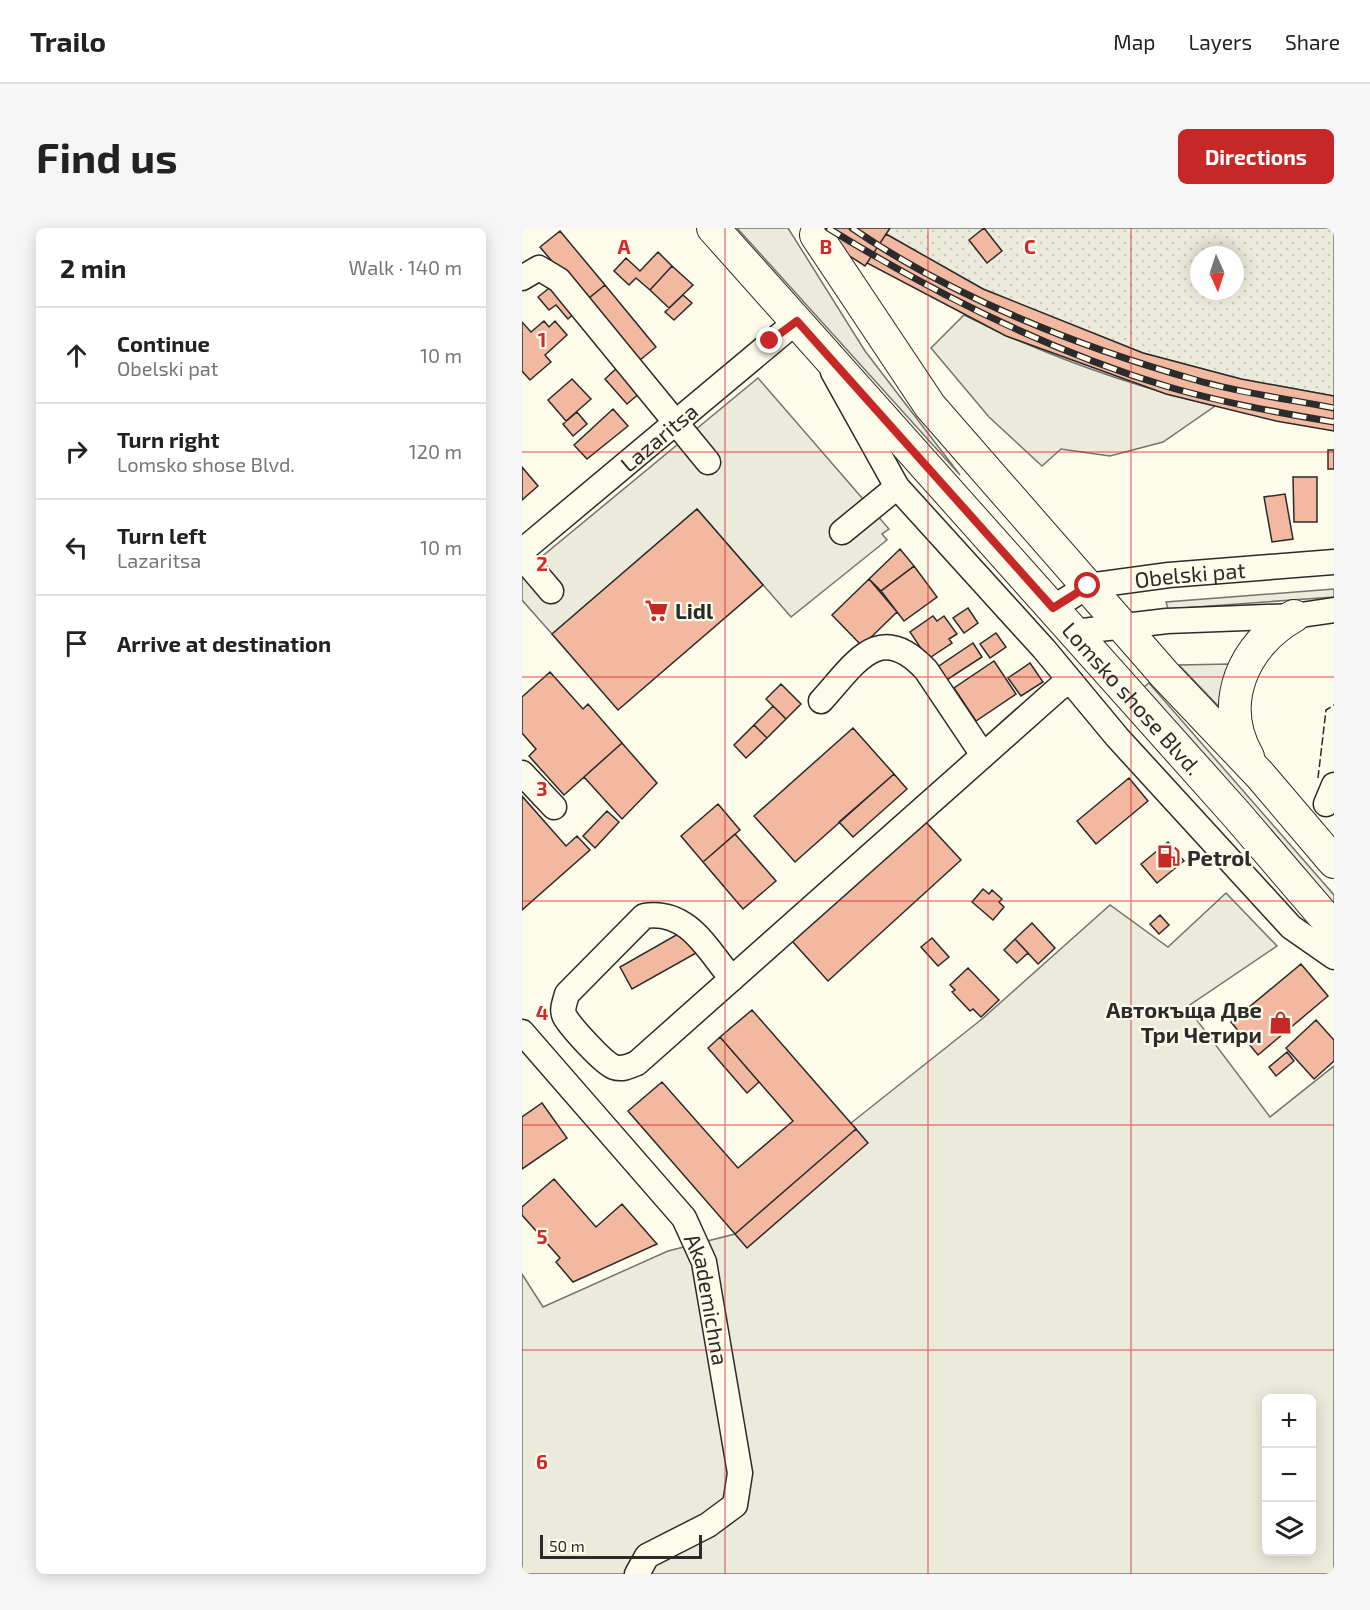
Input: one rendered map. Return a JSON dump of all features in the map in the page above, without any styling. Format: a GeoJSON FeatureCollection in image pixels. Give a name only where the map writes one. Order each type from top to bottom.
{"type":"FeatureCollection","features":[{"type":"Feature","properties":{"kind":"main road","name":"Lomsko shose Blvd."},"geometry":{"type":"LineString","coordinates":[[714,228],[1053,608],[1334,928]]}},
{"type":"Feature","properties":{"kind":"main road","name":"Lomsko shose Blvd."},"geometry":{"type":"LineString","coordinates":[[816,235],[930,406],[1166,675],[1260,775],[1334,862]]}},
{"type":"Feature","properties":{"kind":"main road"},"geometry":{"type":"LineString","coordinates":[[1260,775],[1246,753],[1237,729],[1236,690],[1244,664],[1259,642],[1294,616]]}},
{"type":"Feature","properties":{"kind":"street"},"geometry":{"type":"LineString","coordinates":[[522,278],[539,268],[559,280],[708,462]]}},
{"type":"Feature","properties":{"kind":"street","name":"Lazaritsa"},"geometry":{"type":"LineString","coordinates":[[522,551],[797,321]]}},
{"type":"Feature","properties":{"kind":"street"},"geometry":{"type":"LineString","coordinates":[[821,348],[847,402],[897,487],[1071,682],[1117,737],[1291,927],[1334,957]]}},
{"type":"Feature","properties":{"kind":"street"},"geometry":{"type":"LineString","coordinates":[[842,532],[897,487]]}},
{"type":"Feature","properties":{"kind":"street"},"geometry":{"type":"LineString","coordinates":[[522,556],[551,591]]}},
{"type":"Feature","properties":{"kind":"street","name":"Obelski pat"},"geometry":{"type":"LineString","coordinates":[[1053,608],[1088,586],[1169,575],[1334,562]]}},
{"type":"Feature","properties":{"kind":"street","name":"Obelski pat"},"geometry":{"type":"LineString","coordinates":[[1074,632],[1167,621],[1294,616],[1334,610]]}},
{"type":"Feature","properties":{"kind":"street"},"geometry":{"type":"LineString","coordinates":[[821,701],[866,652],[882,646],[900,648],[914,657],[926,670],[983,755]]}},
{"type":"Feature","properties":{"kind":"street"},"geometry":{"type":"LineString","coordinates":[[732,979],[685,923],[665,914],[644,916],[567,994],[563,1005],[564,1016],[604,1060],[614,1067],[624,1068],[637,1063],[732,979],[983,755],[1059,688],[1071,682]]}},
{"type":"Feature","properties":{"kind":"street"},"geometry":{"type":"LineString","coordinates":[[522,773],[554,807]]}},
{"type":"Feature","properties":{"kind":"street"},"geometry":{"type":"LineString","coordinates":[[1334,785],[1326,804],[1334,799]]}},
{"type":"Feature","properties":{"kind":"street","name":"Akademichna"},"geometry":{"type":"LineString","coordinates":[[522,1032],[684,1218],[704,1262],[717,1353],[740,1473],[735,1505],[708,1525],[647,1556],[637,1574]]}},
{"type":"Feature","properties":{"kind":"shaded area"},"geometry":{"type":"Polygon","coordinates":[[[737,228],[788,228],[865,351],[960,475],[737,228]]]}},
{"type":"Feature","properties":{"kind":"shaded area"},"geometry":{"type":"Polygon","coordinates":[[[890,228],[1334,228],[1334,396],[1241,379],[1143,353],[983,289],[886,234],[890,228]]]}},
{"type":"Feature","properties":{"kind":"shaded area"},"geometry":{"type":"Polygon","coordinates":[[[964,315],[994,330],[1087,368],[1150,389],[1215,406],[1163,442],[1110,456],[1061,449],[1042,466],[989,417],[931,348],[964,315]]]}},
{"type":"Feature","properties":{"kind":"shaded area"},"geometry":{"type":"Polygon","coordinates":[[[758,378],[889,529],[882,534],[887,540],[791,617],[697,509],[552,634],[522,600],[522,573],[758,378]]]}},
{"type":"Feature","properties":{"kind":"shaded area"},"geometry":{"type":"Polygon","coordinates":[[[1334,589],[1334,597],[1168,609],[1166,602],[1334,589]]]}},
{"type":"Feature","properties":{"kind":"shaded area"},"geometry":{"type":"Polygon","coordinates":[[[1230,664],[1224,712],[1179,665],[1230,664]]]}},
{"type":"Feature","properties":{"kind":"shaded area"},"geometry":{"type":"Polygon","coordinates":[[[1149,683],[1334,895],[1334,910],[1140,690],[1149,683]]]}},
{"type":"Feature","properties":{"kind":"shaded area"},"geometry":{"type":"Polygon","coordinates":[[[1226,893],[1277,946],[1187,1007],[1270,1117],[1334,1066],[1334,1574],[522,1574],[522,1274],[543,1307],[668,1251],[735,1234],[856,1129],[851,1123],[982,1019],[1110,905],[1168,947],[1226,893]]]}},
{"type":"Feature","properties":{"kind":"building"},"geometry":{"type":"Polygon","coordinates":[[[806,228],[890,228],[865,266],[806,228]]]}},
{"type":"Feature","properties":{"kind":"building"},"geometry":{"type":"Polygon","coordinates":[[[984,228],[1002,251],[987,263],[969,240],[984,228]]]}},
{"type":"Feature","properties":{"kind":"building"},"geometry":{"type":"Polygon","coordinates":[[[560,231],[605,285],[589,298],[572,285],[540,247],[560,231]]]}},
{"type":"Feature","properties":{"kind":"building"},"geometry":{"type":"Polygon","coordinates":[[[886,234],[983,289],[1143,353],[1241,379],[1334,396],[1334,431],[1276,421],[1166,394],[1006,336],[867,263],[886,234]]]}},
{"type":"Feature","properties":{"kind":"building"},"geometry":{"type":"Polygon","coordinates":[[[658,252],[672,266],[650,290],[636,278],[629,285],[614,271],[626,258],[640,271],[658,252]]]}},
{"type":"Feature","properties":{"kind":"building"},"geometry":{"type":"Polygon","coordinates":[[[672,266],[693,285],[669,308],[650,290],[672,266]]]}},
{"type":"Feature","properties":{"kind":"building"},"geometry":{"type":"Polygon","coordinates":[[[553,285],[576,312],[568,319],[556,305],[549,310],[538,297],[553,285]]]}},
{"type":"Feature","properties":{"kind":"building"},"geometry":{"type":"Polygon","coordinates":[[[605,285],[656,347],[640,360],[589,298],[605,285]]]}},
{"type":"Feature","properties":{"kind":"building"},"geometry":{"type":"Polygon","coordinates":[[[683,295],[692,303],[674,320],[665,312],[683,295]]]}},
{"type":"Feature","properties":{"kind":"building"},"geometry":{"type":"Polygon","coordinates":[[[544,321],[549,327],[555,321],[567,335],[545,355],[551,362],[530,380],[522,371],[522,322],[531,332],[544,321]]]}},
{"type":"Feature","properties":{"kind":"building"},"geometry":{"type":"Polygon","coordinates":[[[618,367],[641,392],[627,404],[605,379],[618,367]]]}},
{"type":"Feature","properties":{"kind":"building"},"geometry":{"type":"Polygon","coordinates":[[[572,379],[591,399],[566,421],[548,400],[572,379]]]}},
{"type":"Feature","properties":{"kind":"building"},"geometry":{"type":"Polygon","coordinates":[[[613,409],[628,426],[587,459],[574,445],[613,409]]]}},
{"type":"Feature","properties":{"kind":"building"},"geometry":{"type":"Polygon","coordinates":[[[577,412],[587,424],[573,436],[563,424],[577,412]]]}},
{"type":"Feature","properties":{"kind":"building"},"geometry":{"type":"Polygon","coordinates":[[[1328,450],[1334,450],[1334,469],[1328,469],[1328,450]]]}},
{"type":"Feature","properties":{"kind":"building"},"geometry":{"type":"Polygon","coordinates":[[[522,467],[538,486],[522,500],[522,467]]]}},
{"type":"Feature","properties":{"kind":"building"},"geometry":{"type":"Polygon","coordinates":[[[1293,477],[1317,477],[1317,522],[1294,522],[1293,477]]]}},
{"type":"Feature","properties":{"kind":"building"},"geometry":{"type":"Polygon","coordinates":[[[1285,494],[1293,539],[1272,542],[1264,497],[1285,494]]]}},
{"type":"Feature","properties":{"kind":"building","name":"Lidl"},"geometry":{"type":"Polygon","coordinates":[[[697,509],[763,585],[618,710],[552,634],[697,509]]]}},
{"type":"Feature","properties":{"kind":"building"},"geometry":{"type":"Polygon","coordinates":[[[900,549],[914,566],[881,591],[869,579],[900,549]]]}},
{"type":"Feature","properties":{"kind":"building"},"geometry":{"type":"Polygon","coordinates":[[[914,566],[937,597],[904,621],[881,591],[914,566]]]}},
{"type":"Feature","properties":{"kind":"building"},"geometry":{"type":"Polygon","coordinates":[[[869,579],[897,612],[862,646],[832,615],[869,579]]]}},
{"type":"Feature","properties":{"kind":"building"},"geometry":{"type":"Polygon","coordinates":[[[968,608],[978,623],[964,633],[953,618],[968,608]]]}},
{"type":"Feature","properties":{"kind":"building"},"geometry":{"type":"Polygon","coordinates":[[[933,616],[937,621],[944,616],[957,634],[949,639],[952,643],[928,659],[910,632],[933,616]]]}},
{"type":"Feature","properties":{"kind":"building"},"geometry":{"type":"Polygon","coordinates":[[[996,633],[1006,647],[990,658],[980,644],[996,633]]]}},
{"type":"Feature","properties":{"kind":"building"},"geometry":{"type":"Polygon","coordinates":[[[973,643],[982,657],[942,683],[933,670],[973,643]]]}},
{"type":"Feature","properties":{"kind":"building"},"geometry":{"type":"Polygon","coordinates":[[[994,661],[1016,694],[976,721],[954,688],[994,661]]]}},
{"type":"Feature","properties":{"kind":"building"},"geometry":{"type":"Polygon","coordinates":[[[1030,663],[1043,682],[1021,696],[1008,678],[1030,663]]]}},
{"type":"Feature","properties":{"kind":"building"},"geometry":{"type":"Polygon","coordinates":[[[550,672],[583,709],[588,704],[622,743],[564,795],[529,756],[536,749],[522,733],[522,697],[550,672]]]}},
{"type":"Feature","properties":{"kind":"building"},"geometry":{"type":"Polygon","coordinates":[[[781,684],[801,704],[786,719],[766,699],[781,684]]]}},
{"type":"Feature","properties":{"kind":"building"},"geometry":{"type":"Polygon","coordinates":[[[773,706],[786,719],[767,738],[754,725],[773,706]]]}},
{"type":"Feature","properties":{"kind":"building"},"geometry":{"type":"Polygon","coordinates":[[[754,725],[767,738],[746,758],[734,745],[754,725]]]}},
{"type":"Feature","properties":{"kind":"building"},"geometry":{"type":"Polygon","coordinates":[[[853,728],[894,774],[795,862],[754,816],[853,728]]]}},
{"type":"Feature","properties":{"kind":"building"},"geometry":{"type":"Polygon","coordinates":[[[622,743],[657,783],[622,819],[584,777],[622,743]]]}},
{"type":"Feature","properties":{"kind":"building"},"geometry":{"type":"Polygon","coordinates":[[[894,774],[907,789],[853,837],[839,822],[894,774]]]}},
{"type":"Feature","properties":{"kind":"building"},"geometry":{"type":"Polygon","coordinates":[[[1129,778],[1148,801],[1096,844],[1077,821],[1129,778]]]}},
{"type":"Feature","properties":{"kind":"building"},"geometry":{"type":"Polygon","coordinates":[[[522,796],[566,846],[577,836],[590,850],[522,910],[522,796]]]}},
{"type":"Feature","properties":{"kind":"building"},"geometry":{"type":"Polygon","coordinates":[[[718,804],[740,830],[703,862],[681,836],[718,804]]]}},
{"type":"Feature","properties":{"kind":"building"},"geometry":{"type":"Polygon","coordinates":[[[607,811],[619,822],[595,848],[583,836],[607,811]]]}},
{"type":"Feature","properties":{"kind":"building"},"geometry":{"type":"Polygon","coordinates":[[[924,820],[961,860],[828,981],[792,941],[924,820]]]}},
{"type":"Feature","properties":{"kind":"building"},"geometry":{"type":"Polygon","coordinates":[[[735,834],[776,881],[743,909],[703,862],[735,834]]]}},
{"type":"Feature","properties":{"kind":"building"},"geometry":{"type":"Polygon","coordinates":[[[1168,842],[1184,861],[1157,883],[1141,864],[1168,842]]]}},
{"type":"Feature","properties":{"kind":"building"},"geometry":{"type":"Polygon","coordinates":[[[983,889],[989,894],[992,890],[1002,899],[999,902],[1004,907],[993,920],[972,902],[983,889]]]}},
{"type":"Feature","properties":{"kind":"building"},"geometry":{"type":"Polygon","coordinates":[[[1160,915],[1169,925],[1159,934],[1150,924],[1160,915]]]}},
{"type":"Feature","properties":{"kind":"building"},"geometry":{"type":"Polygon","coordinates":[[[1032,923],[1055,948],[1038,964],[1015,939],[1032,923]]]}},
{"type":"Feature","properties":{"kind":"building"},"geometry":{"type":"Polygon","coordinates":[[[685,930],[698,952],[632,989],[620,967],[685,930]]]}},
{"type":"Feature","properties":{"kind":"building"},"geometry":{"type":"Polygon","coordinates":[[[932,938],[949,957],[938,966],[921,947],[932,938]]]}},
{"type":"Feature","properties":{"kind":"building"},"geometry":{"type":"Polygon","coordinates":[[[1015,939],[1028,953],[1017,963],[1004,950],[1015,939]]]}},
{"type":"Feature","properties":{"kind":"building"},"geometry":{"type":"Polygon","coordinates":[[[1301,964],[1328,996],[1258,1055],[1231,1022],[1301,964]]]}},
{"type":"Feature","properties":{"kind":"building"},"geometry":{"type":"Polygon","coordinates":[[[968,968],[999,1000],[981,1017],[973,1009],[970,1011],[952,992],[955,990],[950,985],[968,968]]]}},
{"type":"Feature","properties":{"kind":"building"},"geometry":{"type":"Polygon","coordinates":[[[752,1010],[856,1129],[735,1234],[628,1111],[662,1082],[738,1168],[793,1121],[720,1037],[752,1010]]]}},
{"type":"Feature","properties":{"kind":"building"},"geometry":{"type":"Polygon","coordinates":[[[1316,1020],[1334,1040],[1334,1061],[1314,1079],[1286,1048],[1316,1020]]]}},
{"type":"Feature","properties":{"kind":"building"},"geometry":{"type":"Polygon","coordinates":[[[720,1037],[759,1082],[747,1093],[708,1048],[720,1037]]]}},
{"type":"Feature","properties":{"kind":"building"},"geometry":{"type":"Polygon","coordinates":[[[1287,1052],[1294,1061],[1276,1076],[1269,1067],[1287,1052]]]}},
{"type":"Feature","properties":{"kind":"building"},"geometry":{"type":"Polygon","coordinates":[[[542,1103],[567,1138],[522,1169],[522,1117],[542,1103]]]}},
{"type":"Feature","properties":{"kind":"building"},"geometry":{"type":"Polygon","coordinates":[[[856,1129],[868,1143],[747,1248],[735,1234],[856,1129]]]}},
{"type":"Feature","properties":{"kind":"building"},"geometry":{"type":"Polygon","coordinates":[[[554,1179],[596,1227],[622,1204],[657,1244],[573,1282],[556,1262],[560,1258],[522,1215],[522,1207],[554,1179]]]}},
{"type":"Feature","properties":{"kind":"railway"},"geometry":{"type":"LineString","coordinates":[[828,228],[951,298],[1037,338],[1124,373],[1189,393],[1334,422]]}},
{"type":"Feature","properties":{"kind":"railway"},"geometry":{"type":"LineString","coordinates":[[852,228],[931,276],[974,298],[1062,336],[1213,385],[1334,408]]}},
{"type":"Feature","properties":{"kind":"fence"},"geometry":{"type":"LineString","coordinates":[[1318,778],[1326,710],[1334,705]]}},
{"type":"Feature","properties":{"kind":"place","name":"Lidl"},"geometry":{"type":"Point","coordinates":[657,610]}},
{"type":"Feature","properties":{"kind":"place","name":"Petrol"},"geometry":{"type":"Point","coordinates":[1169,857]}},
{"type":"Feature","properties":{"kind":"place","name":"Автокъща Две Три Четири"},"geometry":{"type":"Point","coordinates":[1280,1022]}},
{"type":"Feature","properties":{"kind":"route"},"geometry":{"type":"LineString","coordinates":[[770,341],[797,321],[1053,608],[1088,586]]}}]}
